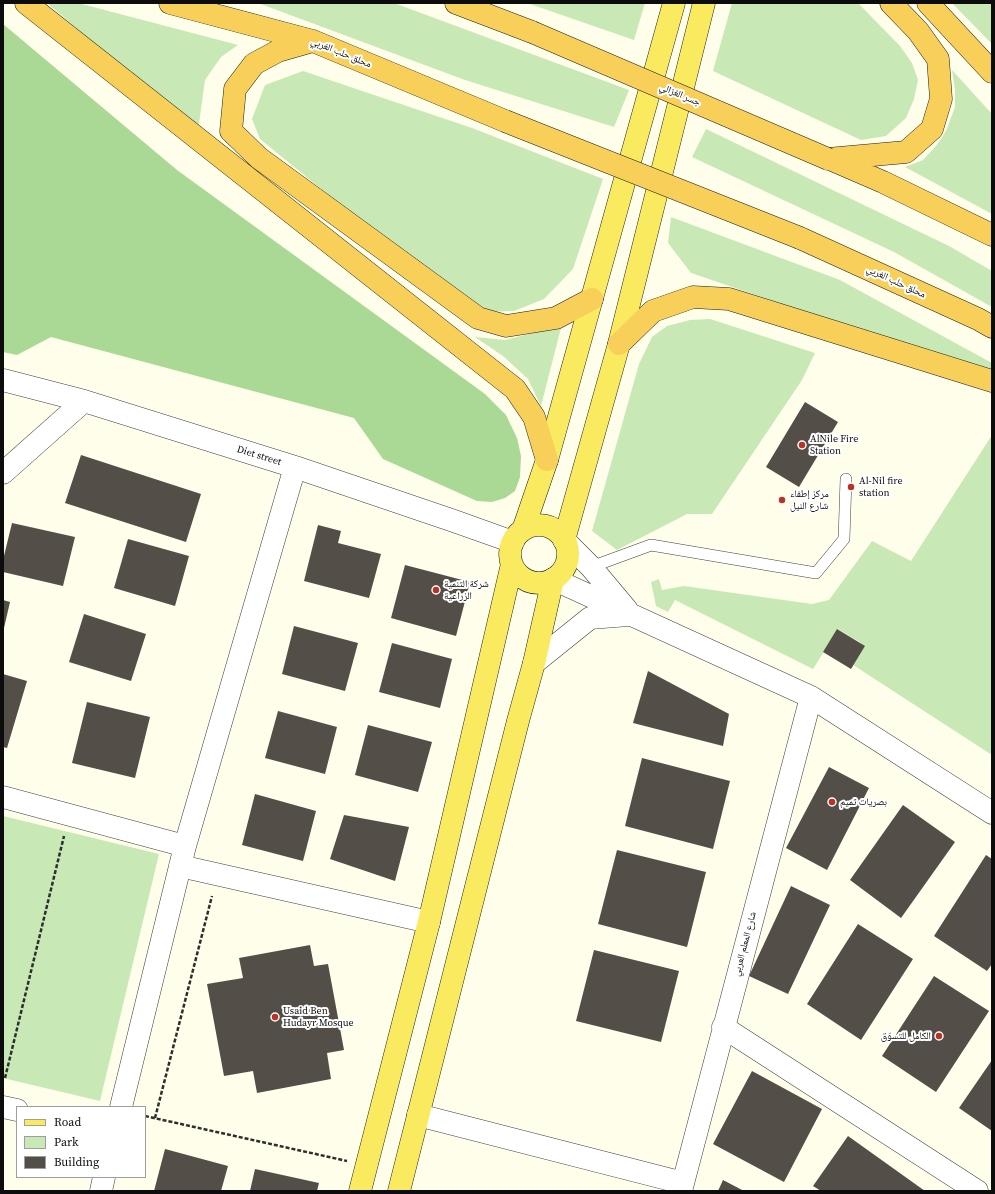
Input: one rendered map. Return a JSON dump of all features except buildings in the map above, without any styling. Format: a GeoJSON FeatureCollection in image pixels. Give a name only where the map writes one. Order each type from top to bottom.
{"type":"FeatureCollection","features":[{"type":"Feature","properties":{"kind":"highway"},"geometry":{"type":"LineString","coordinates":[[26,3],[515,388],[534,417],[546,460]]}},
{"type":"Feature","properties":{"kind":"highway","name":"محلق حلب الغربي"},"geometry":{"type":"LineString","coordinates":[[170,3],[313,41],[505,122],[800,238],[978,319],[992,327]]}},
{"type":"Feature","properties":{"kind":"highway","name":"جسر الغزالي"},"geometry":{"type":"LineString","coordinates":[[456,3],[532,32],[828,159]]}},
{"type":"Feature","properties":{"kind":"highway"},"geometry":{"type":"LineString","coordinates":[[828,159],[906,152],[932,130],[941,99],[938,60],[918,31],[891,3]]}},
{"type":"Feature","properties":{"kind":"highway"},"geometry":{"type":"LineString","coordinates":[[928,3],[992,72]]}},
{"type":"Feature","properties":{"kind":"highway"},"geometry":{"type":"LineString","coordinates":[[313,41],[278,51],[254,64],[235,89],[232,131],[259,158],[478,318],[506,326],[556,318],[592,299]]}},
{"type":"Feature","properties":{"kind":"highway"},"geometry":{"type":"LineString","coordinates":[[828,159],[883,182],[992,235]]}},
{"type":"Feature","properties":{"kind":"highway"},"geometry":{"type":"LineString","coordinates":[[619,344],[653,311],[693,297],[729,299],[992,381]]}},
{"type":"Feature","properties":{"kind":"main road"},"geometry":{"type":"LineString","coordinates":[[518,536],[531,526],[541,525],[550,527],[558,532],[564,540],[567,549],[567,558],[560,573],[553,579],[544,582],[534,582],[524,579],[512,564],[510,555],[546,460],[674,3]]}},
{"type":"Feature","properties":{"kind":"main road"},"geometry":{"type":"LineString","coordinates":[[564,540],[619,344],[704,3]]}},
{"type":"Feature","properties":{"kind":"main road"},"geometry":{"type":"LineString","coordinates":[[360,1191],[429,922],[512,564]]}},
{"type":"Feature","properties":{"kind":"main road"},"geometry":{"type":"LineString","coordinates":[[399,1191],[516,728],[534,663],[553,579]]}},
{"type":"Feature","properties":{"kind":"street","name":"Diet street"},"geometry":{"type":"LineString","coordinates":[[3,380],[84,401],[295,468],[454,521],[518,536]]}},
{"type":"Feature","properties":{"kind":"street"},"geometry":{"type":"LineString","coordinates":[[3,473],[84,401]]}},
{"type":"Feature","properties":{"kind":"street"},"geometry":{"type":"LineString","coordinates":[[121,1106],[183,856],[295,468]]}},
{"type":"Feature","properties":{"kind":"street"},"geometry":{"type":"LineString","coordinates":[[564,540],[591,567],[631,615]]}},
{"type":"Feature","properties":{"kind":"street"},"geometry":{"type":"LineString","coordinates":[[553,579],[811,697],[992,813]]}},
{"type":"Feature","properties":{"kind":"street"},"geometry":{"type":"LineString","coordinates":[[534,663],[590,618],[631,615]]}},
{"type":"Feature","properties":{"kind":"street","name":"شارع المعلم العربي"},"geometry":{"type":"LineString","coordinates":[[682,1187],[811,697]]}},
{"type":"Feature","properties":{"kind":"street"},"geometry":{"type":"LineString","coordinates":[[3,797],[70,814],[183,856],[218,874],[429,922]]}},
{"type":"Feature","properties":{"kind":"street"},"geometry":{"type":"LineString","coordinates":[[723,1027],[977,1191]]}},
{"type":"Feature","properties":{"kind":"street"},"geometry":{"type":"LineString","coordinates":[[3,1107],[16,1110]]}},
{"type":"Feature","properties":{"kind":"street"},"geometry":{"type":"LineString","coordinates":[[418,1115],[682,1187]]}},
{"type":"Feature","properties":{"kind":"street"},"geometry":{"type":"LineString","coordinates":[[101,1191],[104,1178]]}},
{"type":"Feature","properties":{"kind":"lane"},"geometry":{"type":"LineString","coordinates":[[591,567],[651,546],[816,573],[844,538],[846,478]]}},
{"type":"Feature","properties":{"kind":"path"},"geometry":{"type":"LineString","coordinates":[[5,1078],[70,814]]}},
{"type":"Feature","properties":{"kind":"path"},"geometry":{"type":"LineString","coordinates":[[155,1118],[218,874]]}},
{"type":"Feature","properties":{"kind":"path"},"geometry":{"type":"LineString","coordinates":[[146,1116],[367,1165]]}},
{"type":"Feature","properties":{"kind":"green space"},"geometry":{"type":"Polygon","coordinates":[[[47,3],[78,3],[238,45],[221,57],[205,80],[198,131],[47,3]]]}},
{"type":"Feature","properties":{"kind":"green space"},"geometry":{"type":"Polygon","coordinates":[[[258,3],[394,3],[629,90],[614,127],[465,80],[258,3]]]}},
{"type":"Feature","properties":{"kind":"green space"},"geometry":{"type":"Polygon","coordinates":[[[527,3],[645,3],[634,40],[527,3]]]}},
{"type":"Feature","properties":{"kind":"green space"},"geometry":{"type":"Polygon","coordinates":[[[732,3],[858,3],[900,46],[912,63],[918,80],[914,99],[906,118],[886,136],[861,140],[713,71],[732,3]]]}},
{"type":"Feature","properties":{"kind":"green space"},"geometry":{"type":"Polygon","coordinates":[[[952,3],[992,3],[992,44],[952,3]]]}},
{"type":"Feature","properties":{"kind":"green space"},"geometry":{"type":"Polygon","coordinates":[[[3,24],[177,170],[485,394],[506,415],[517,438],[521,456],[520,477],[515,491],[505,498],[492,502],[477,501],[383,459],[354,418],[51,337],[17,355],[3,352],[3,24]]]}},
{"type":"Feature","properties":{"kind":"green space"},"geometry":{"type":"Polygon","coordinates":[[[952,70],[992,114],[992,214],[905,167],[923,160],[936,146],[946,131],[955,107],[955,90],[952,70]]]}},
{"type":"Feature","properties":{"kind":"green space"},"geometry":{"type":"Polygon","coordinates":[[[303,71],[472,128],[603,179],[573,269],[544,299],[514,311],[482,312],[402,255],[260,139],[252,119],[265,85],[303,71]]]}},
{"type":"Feature","properties":{"kind":"green space"},"geometry":{"type":"Polygon","coordinates":[[[706,129],[949,246],[992,271],[992,307],[894,252],[692,157],[706,129]]]}},
{"type":"Feature","properties":{"kind":"green space"},"geometry":{"type":"Polygon","coordinates":[[[671,217],[840,280],[992,363],[992,375],[691,273],[668,243],[671,217]]]}},
{"type":"Feature","properties":{"kind":"green space"},"geometry":{"type":"Polygon","coordinates":[[[710,319],[815,353],[802,380],[712,514],[687,514],[617,550],[592,531],[639,364],[652,337],[667,326],[690,320],[710,319]]]}},
{"type":"Feature","properties":{"kind":"green space"},"geometry":{"type":"Polygon","coordinates":[[[562,324],[541,406],[528,379],[503,356],[475,337],[505,340],[562,324]]]}},
{"type":"Feature","properties":{"kind":"green space"},"geometry":{"type":"Polygon","coordinates":[[[992,435],[992,755],[850,663],[861,643],[838,629],[813,669],[675,600],[668,612],[656,606],[651,582],[659,579],[662,590],[684,586],[812,604],[829,600],[872,541],[911,561],[992,435]]]}},
{"type":"Feature","properties":{"kind":"green space"},"geometry":{"type":"Polygon","coordinates":[[[3,816],[159,854],[100,1101],[3,1078],[3,816]]]}},
{"type":"Feature","properties":{"kind":"place","name":"AlNile Fire Station"},"geometry":{"type":"Point","coordinates":[802,445]}},
{"type":"Feature","properties":{"kind":"place","name":"Al-Nil fire station"},"geometry":{"type":"Point","coordinates":[851,487]}},
{"type":"Feature","properties":{"kind":"place","name":"مركز إطفاء شارع النيل"},"geometry":{"type":"Point","coordinates":[782,500]}},
{"type":"Feature","properties":{"kind":"place","name":"شركة التنمية الزراعية"},"geometry":{"type":"Point","coordinates":[436,590]}},
{"type":"Feature","properties":{"kind":"place","name":"بصريات تميم"},"geometry":{"type":"Point","coordinates":[832,802]}},
{"type":"Feature","properties":{"kind":"place","name":"Usaid Ben Hudayr Mosque"},"geometry":{"type":"Point","coordinates":[275,1017]}},
{"type":"Feature","properties":{"kind":"place","name":"الكامل للتسوّق"},"geometry":{"type":"Point","coordinates":[939,1036]}}]}
